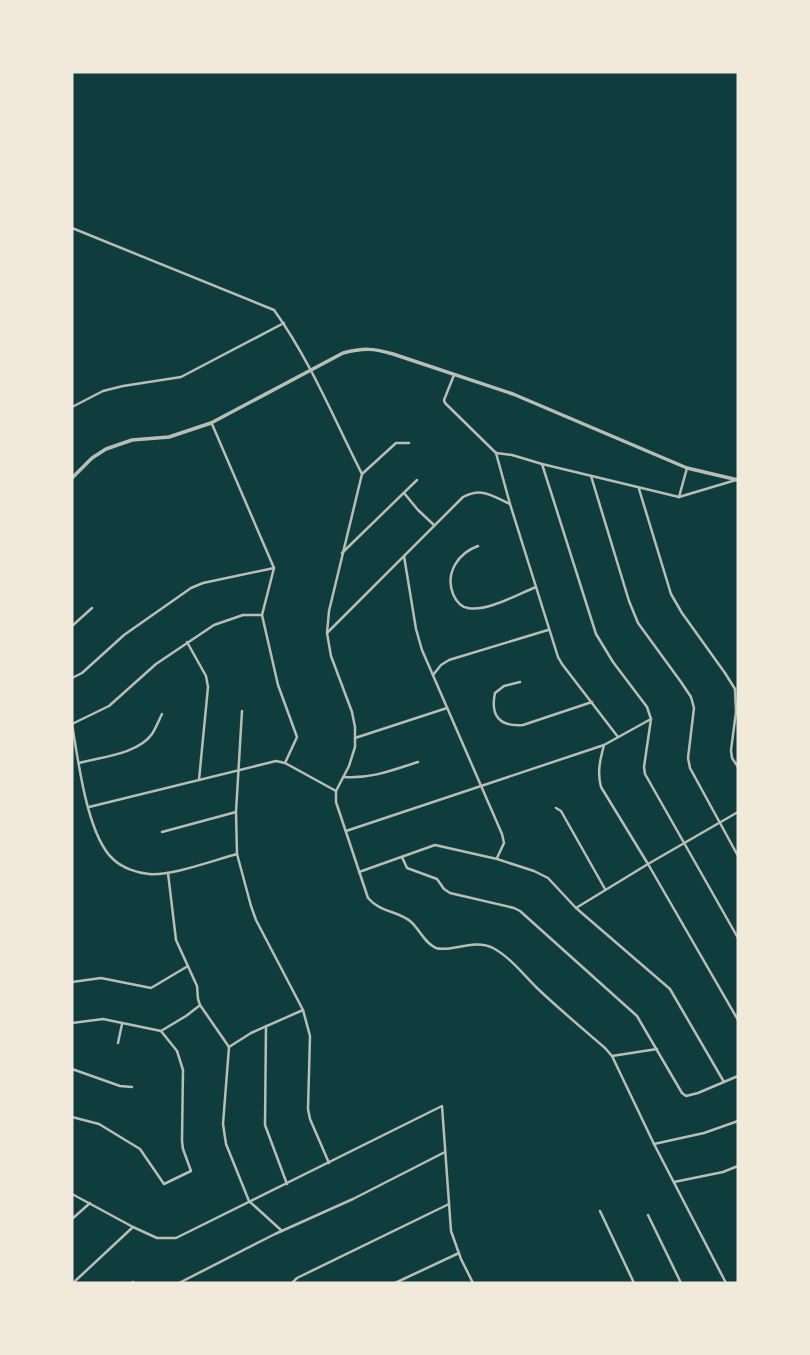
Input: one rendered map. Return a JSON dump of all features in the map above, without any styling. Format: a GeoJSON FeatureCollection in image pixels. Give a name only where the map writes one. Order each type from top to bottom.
{"type":"FeatureCollection","features":[{"type":"Feature","properties":{"kind":"street"},"geometry":{"type":"LineString","coordinates":[[72,229],[274,310],[310,370],[362,474]]}},
{"type":"Feature","properties":{"kind":"street"},"geometry":{"type":"LineString","coordinates":[[72,407],[103,391],[181,377],[284,323]]}},
{"type":"Feature","properties":{"kind":"street"},"geometry":{"type":"LineString","coordinates":[[72,478],[92,458],[106,449],[132,440],[169,437],[211,423],[342,353],[360,348],[377,349],[454,375],[544,407],[687,468],[737,480]]}},
{"type":"Feature","properties":{"kind":"street"},"geometry":{"type":"LineString","coordinates":[[454,375],[445,403],[496,453],[549,630],[562,664],[618,737]]}},
{"type":"Feature","properties":{"kind":"street"},"geometry":{"type":"LineString","coordinates":[[211,423],[274,568],[262,615],[278,685],[297,737],[285,763]]}},
{"type":"Feature","properties":{"kind":"street"},"geometry":{"type":"LineString","coordinates":[[409,443],[396,443],[362,474],[329,611],[327,633],[335,669],[355,727],[355,747],[349,766],[335,791],[336,802],[368,898],[375,906],[411,921],[428,943],[435,947],[444,949],[466,944],[491,947],[612,1056],[726,1283]]}},
{"type":"Feature","properties":{"kind":"street"},"geometry":{"type":"LineString","coordinates":[[496,453],[679,497],[737,480]]}},
{"type":"Feature","properties":{"kind":"street"},"geometry":{"type":"LineString","coordinates":[[542,464],[596,634],[613,662],[648,708],[651,719],[645,774],[738,938]]}},
{"type":"Feature","properties":{"kind":"street"},"geometry":{"type":"LineString","coordinates":[[679,497],[687,468]]}},
{"type":"Feature","properties":{"kind":"street"},"geometry":{"type":"LineString","coordinates":[[591,476],[638,623],[691,697],[694,708],[688,758],[690,768],[738,856]]}},
{"type":"Feature","properties":{"kind":"street"},"geometry":{"type":"LineString","coordinates":[[342,553],[417,480]]}},
{"type":"Feature","properties":{"kind":"street"},"geometry":{"type":"LineString","coordinates":[[639,489],[671,594],[735,689],[736,712],[731,750],[732,758],[738,767]]}},
{"type":"Feature","properties":{"kind":"street"},"geometry":{"type":"LineString","coordinates":[[327,633],[463,497],[482,491],[510,504]]}},
{"type":"Feature","properties":{"kind":"street"},"geometry":{"type":"LineString","coordinates":[[404,493],[434,526]]}},
{"type":"Feature","properties":{"kind":"street"},"geometry":{"type":"LineString","coordinates":[[478,546],[470,549],[455,564],[450,577],[457,603],[467,608],[485,608],[536,587]]}},
{"type":"Feature","properties":{"kind":"street"},"geometry":{"type":"LineString","coordinates":[[404,556],[422,650],[504,842],[497,859]]}},
{"type":"Feature","properties":{"kind":"street"},"geometry":{"type":"LineString","coordinates":[[72,678],[82,673],[124,635],[191,588],[274,568]]}},
{"type":"Feature","properties":{"kind":"street"},"geometry":{"type":"LineString","coordinates":[[72,626],[92,608]]}},
{"type":"Feature","properties":{"kind":"street"},"geometry":{"type":"LineString","coordinates":[[237,854],[168,873],[149,874],[130,870],[114,860],[103,847],[88,807],[72,724],[109,706],[156,664],[214,625],[243,615],[262,615]]}},
{"type":"Feature","properties":{"kind":"street"},"geometry":{"type":"LineString","coordinates":[[433,675],[449,660],[549,630]]}},
{"type":"Feature","properties":{"kind":"street"},"geometry":{"type":"LineString","coordinates":[[187,642],[206,676],[208,687],[199,781]]}},
{"type":"Feature","properties":{"kind":"street"},"geometry":{"type":"LineString","coordinates":[[520,682],[504,686],[495,693],[493,705],[496,714],[504,723],[513,726],[592,702]]}},
{"type":"Feature","properties":{"kind":"street"},"geometry":{"type":"LineString","coordinates":[[355,738],[447,708]]}},
{"type":"Feature","properties":{"kind":"street"},"geometry":{"type":"LineString","coordinates":[[242,711],[236,812],[237,854],[256,920],[303,1010],[310,1036],[308,1109],[329,1163]]}},
{"type":"Feature","properties":{"kind":"street"},"geometry":{"type":"LineString","coordinates":[[79,762],[130,750],[142,744],[152,734],[162,714]]}},
{"type":"Feature","properties":{"kind":"street"},"geometry":{"type":"LineString","coordinates":[[345,831],[604,746],[651,719]]}},
{"type":"Feature","properties":{"kind":"street"},"geometry":{"type":"LineString","coordinates":[[604,746],[598,777],[601,787],[738,1020]]}},
{"type":"Feature","properties":{"kind":"street"},"geometry":{"type":"LineString","coordinates":[[88,807],[276,761],[285,763],[335,791]]}},
{"type":"Feature","properties":{"kind":"street"},"geometry":{"type":"LineString","coordinates":[[344,777],[364,778],[418,762]]}},
{"type":"Feature","properties":{"kind":"street"},"geometry":{"type":"LineString","coordinates":[[556,808],[561,811],[606,890]]}},
{"type":"Feature","properties":{"kind":"street"},"geometry":{"type":"LineString","coordinates":[[162,832],[236,812]]}},
{"type":"Feature","properties":{"kind":"street"},"geometry":{"type":"LineString","coordinates":[[576,908],[738,812]]}},
{"type":"Feature","properties":{"kind":"street"},"geometry":{"type":"LineString","coordinates":[[359,872],[435,845],[497,859],[548,878],[576,908],[670,989],[724,1082]]}},
{"type":"Feature","properties":{"kind":"street"},"geometry":{"type":"LineString","coordinates":[[402,857],[407,867],[437,879],[443,889],[450,893],[520,911],[637,1016],[685,1096],[738,1076]]}},
{"type":"Feature","properties":{"kind":"street"},"geometry":{"type":"LineString","coordinates":[[168,873],[176,940],[197,986],[200,1004],[229,1047],[223,1124],[226,1144],[248,1201],[282,1231]]}},
{"type":"Feature","properties":{"kind":"street"},"geometry":{"type":"LineString","coordinates":[[72,982],[101,978],[151,988],[188,966]]}},
{"type":"Feature","properties":{"kind":"street"},"geometry":{"type":"LineString","coordinates":[[72,1023],[103,1020],[161,1031],[200,1004]]}},
{"type":"Feature","properties":{"kind":"street"},"geometry":{"type":"LineString","coordinates":[[229,1047],[251,1032],[303,1010]]}},
{"type":"Feature","properties":{"kind":"street"},"geometry":{"type":"LineString","coordinates":[[118,1043],[122,1024]]}},
{"type":"Feature","properties":{"kind":"street"},"geometry":{"type":"LineString","coordinates":[[266,1026],[265,1125],[287,1184]]}},
{"type":"Feature","properties":{"kind":"street"},"geometry":{"type":"LineString","coordinates":[[72,1117],[99,1124],[140,1149],[164,1184],[191,1171],[181,1141],[183,1070],[177,1051],[161,1031]]}},
{"type":"Feature","properties":{"kind":"street"},"geometry":{"type":"LineString","coordinates":[[612,1056],[657,1049]]}},
{"type":"Feature","properties":{"kind":"street"},"geometry":{"type":"LineString","coordinates":[[72,1069],[120,1086],[132,1087]]}},
{"type":"Feature","properties":{"kind":"street"},"geometry":{"type":"LineString","coordinates":[[72,1194],[158,1238],[176,1238],[442,1107],[451,1231],[473,1283]]}},
{"type":"Feature","properties":{"kind":"street"},"geometry":{"type":"LineString","coordinates":[[654,1144],[704,1133],[738,1121]]}},
{"type":"Feature","properties":{"kind":"street"},"geometry":{"type":"LineString","coordinates":[[180,1283],[445,1152]]}},
{"type":"Feature","properties":{"kind":"street"},"geometry":{"type":"LineString","coordinates":[[674,1182],[723,1172],[738,1166]]}},
{"type":"Feature","properties":{"kind":"street"},"geometry":{"type":"LineString","coordinates":[[72,1219],[90,1203]]}},
{"type":"Feature","properties":{"kind":"street"},"geometry":{"type":"LineString","coordinates":[[292,1283],[449,1204]]}},
{"type":"Feature","properties":{"kind":"street"},"geometry":{"type":"LineString","coordinates":[[600,1210],[634,1283]]}},
{"type":"Feature","properties":{"kind":"street"},"geometry":{"type":"LineString","coordinates":[[648,1215],[681,1283]]}},
{"type":"Feature","properties":{"kind":"street"},"geometry":{"type":"LineString","coordinates":[[73,1283],[133,1227]]}},
{"type":"Feature","properties":{"kind":"street"},"geometry":{"type":"LineString","coordinates":[[395,1283],[459,1253]]}}]}
